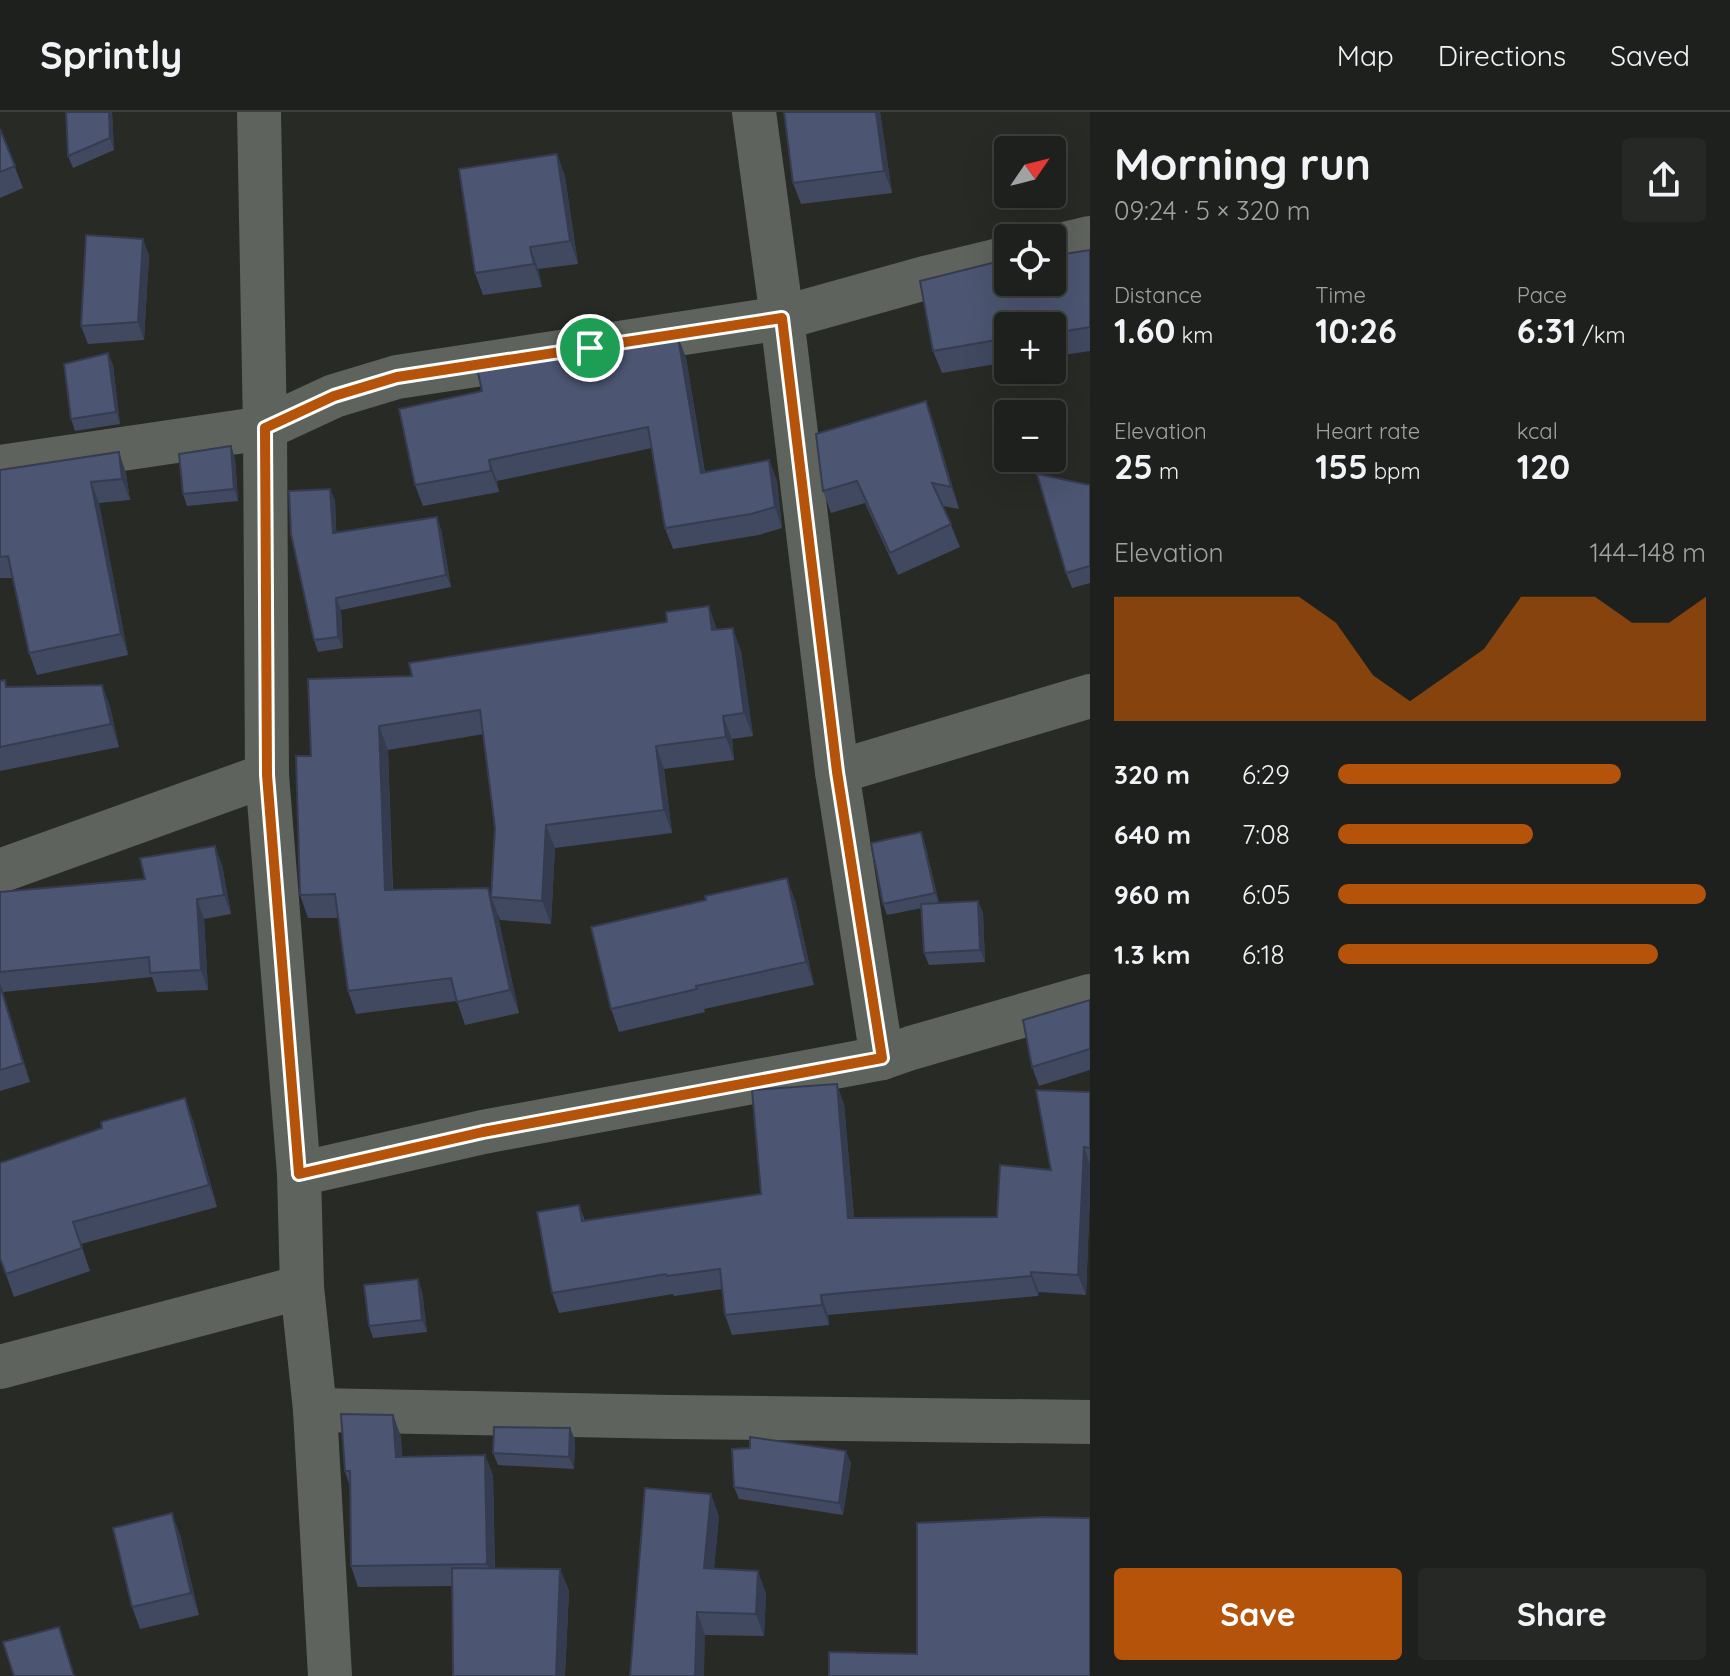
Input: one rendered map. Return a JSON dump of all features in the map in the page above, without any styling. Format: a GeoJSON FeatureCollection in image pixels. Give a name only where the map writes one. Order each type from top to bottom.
{"type":"FeatureCollection","features":[{"type":"Feature","properties":{"kind":"street"},"geometry":{"type":"LineString","coordinates":[[259,112],[267,775],[299,1174],[302,1287],[315,1410],[330,1676]]}},
{"type":"Feature","properties":{"kind":"street"},"geometry":{"type":"LineString","coordinates":[[754,112],[837,772],[882,1058]]}},
{"type":"Feature","properties":{"kind":"street"},"geometry":{"type":"LineString","coordinates":[[1066,244],[1090,238]]}},
{"type":"Feature","properties":{"kind":"street"},"geometry":{"type":"LineString","coordinates":[[0,467],[265,428],[334,396],[397,377],[782,318],[994,261]]}},
{"type":"Feature","properties":{"kind":"street"},"geometry":{"type":"LineString","coordinates":[[837,772],[1090,696]]}},
{"type":"Feature","properties":{"kind":"street"},"geometry":{"type":"LineString","coordinates":[[0,871],[267,775]]}},
{"type":"Feature","properties":{"kind":"street"},"geometry":{"type":"LineString","coordinates":[[299,1174],[483,1132],[882,1058],[1090,996]]}},
{"type":"Feature","properties":{"kind":"street"},"geometry":{"type":"LineString","coordinates":[[0,1367],[302,1287]]}},
{"type":"Feature","properties":{"kind":"street"},"geometry":{"type":"LineString","coordinates":[[315,1410],[1090,1422]]}},
{"type":"Feature","properties":{"kind":"building"},"geometry":{"type":"Polygon","coordinates":[[[66,112],[109,112],[110,138],[68,156],[66,112]]]}},
{"type":"Feature","properties":{"kind":"building"},"geometry":{"type":"Polygon","coordinates":[[[784,112],[876,112],[884,171],[793,183],[784,112]]]}},
{"type":"Feature","properties":{"kind":"building"},"geometry":{"type":"Polygon","coordinates":[[[0,129],[15,166],[0,172],[0,129]]]}},
{"type":"Feature","properties":{"kind":"building"},"geometry":{"type":"Polygon","coordinates":[[[557,154],[570,241],[530,247],[534,264],[475,273],[459,169],[557,154]]]}},
{"type":"Feature","properties":{"kind":"building"},"geometry":{"type":"Polygon","coordinates":[[[86,235],[143,239],[138,322],[81,326],[86,235]]]}},
{"type":"Feature","properties":{"kind":"building"},"geometry":{"type":"Polygon","coordinates":[[[1090,250],[1090,327],[1066,331],[1066,312],[994,312],[994,340],[933,351],[920,281],[994,262],[994,296],[1066,296],[1066,254],[1090,250]]]}},
{"type":"Feature","properties":{"kind":"building"},"geometry":{"type":"Polygon","coordinates":[[[678,337],[701,473],[769,460],[775,507],[665,528],[648,427],[489,460],[491,471],[415,485],[399,409],[482,391],[477,368],[678,337]]]}},
{"type":"Feature","properties":{"kind":"building"},"geometry":{"type":"Polygon","coordinates":[[[108,353],[116,412],[71,419],[64,364],[108,353]]]}},
{"type":"Feature","properties":{"kind":"building"},"geometry":{"type":"Polygon","coordinates":[[[926,401],[951,487],[932,483],[951,524],[890,553],[857,481],[823,491],[816,434],[926,401]]]}},
{"type":"Feature","properties":{"kind":"building"},"geometry":{"type":"Polygon","coordinates":[[[231,446],[234,489],[183,494],[179,454],[231,446]]]}},
{"type":"Feature","properties":{"kind":"building"},"geometry":{"type":"Polygon","coordinates":[[[119,452],[122,479],[91,482],[121,634],[29,653],[8,556],[0,557],[0,470],[119,452]]]}},
{"type":"Feature","properties":{"kind":"building"},"geometry":{"type":"Polygon","coordinates":[[[1037,474],[1090,485],[1090,566],[1066,573],[1037,474]]]}},
{"type":"Feature","properties":{"kind":"building"},"geometry":{"type":"Polygon","coordinates":[[[330,489],[333,533],[437,517],[446,575],[336,598],[338,637],[314,640],[291,534],[289,491],[330,489]]]}},
{"type":"Feature","properties":{"kind":"building"},"geometry":{"type":"Polygon","coordinates":[[[709,606],[712,630],[733,628],[744,713],[723,716],[726,737],[656,746],[664,810],[546,825],[542,901],[491,897],[495,828],[480,710],[379,726],[385,890],[488,888],[510,990],[457,1002],[451,978],[348,991],[335,894],[300,895],[296,756],[311,756],[308,679],[412,676],[409,663],[667,622],[666,612],[709,606]]]}},
{"type":"Feature","properties":{"kind":"building"},"geometry":{"type":"Polygon","coordinates":[[[5,680],[6,687],[102,685],[111,724],[0,747],[0,681],[5,680]]]}},
{"type":"Feature","properties":{"kind":"building"},"geometry":{"type":"Polygon","coordinates":[[[921,832],[935,893],[883,904],[871,843],[921,832]]]}},
{"type":"Feature","properties":{"kind":"building"},"geometry":{"type":"Polygon","coordinates":[[[215,846],[224,895],[197,899],[201,970],[150,973],[149,957],[0,972],[0,892],[145,879],[140,858],[215,846]]]}},
{"type":"Feature","properties":{"kind":"building"},"geometry":{"type":"Polygon","coordinates":[[[787,878],[806,962],[696,986],[697,989],[611,1009],[591,927],[706,900],[705,896],[787,878]]]}},
{"type":"Feature","properties":{"kind":"building"},"geometry":{"type":"Polygon","coordinates":[[[978,901],[980,950],[924,953],[921,904],[978,901]]]}},
{"type":"Feature","properties":{"kind":"building"},"geometry":{"type":"Polygon","coordinates":[[[0,985],[23,1063],[0,1070],[0,985]]]}},
{"type":"Feature","properties":{"kind":"building"},"geometry":{"type":"Polygon","coordinates":[[[1090,1000],[1090,1049],[1032,1067],[1023,1020],[1090,1000]]]}},
{"type":"Feature","properties":{"kind":"building"},"geometry":{"type":"Polygon","coordinates":[[[837,1084],[848,1218],[997,1217],[1000,1165],[1051,1170],[1036,1090],[1090,1092],[1090,1148],[1084,1147],[1078,1275],[1031,1272],[1031,1276],[821,1295],[822,1305],[725,1315],[720,1269],[666,1274],[552,1293],[537,1212],[579,1205],[582,1221],[761,1194],[752,1090],[837,1084]]]}},
{"type":"Feature","properties":{"kind":"building"},"geometry":{"type":"Polygon","coordinates":[[[185,1098],[209,1185],[73,1222],[82,1248],[6,1274],[0,1258],[0,1163],[102,1128],[101,1122],[185,1098]]]}},
{"type":"Feature","properties":{"kind":"building"},"geometry":{"type":"Polygon","coordinates":[[[418,1279],[422,1320],[369,1326],[364,1285],[418,1279]]]}},
{"type":"Feature","properties":{"kind":"building"},"geometry":{"type":"Polygon","coordinates":[[[341,1414],[393,1415],[396,1457],[485,1455],[487,1564],[351,1566],[350,1471],[345,1471],[341,1414]]]}},
{"type":"Feature","properties":{"kind":"building"},"geometry":{"type":"Polygon","coordinates":[[[494,1427],[570,1428],[569,1457],[493,1453],[494,1427]]]}},
{"type":"Feature","properties":{"kind":"building"},"geometry":{"type":"Polygon","coordinates":[[[750,1437],[846,1451],[839,1503],[734,1487],[732,1449],[750,1448],[750,1437]]]}},
{"type":"Feature","properties":{"kind":"building"},"geometry":{"type":"Polygon","coordinates":[[[645,1488],[711,1494],[704,1568],[758,1571],[756,1614],[697,1612],[695,1676],[630,1676],[645,1488]]]}},
{"type":"Feature","properties":{"kind":"building"},"geometry":{"type":"Polygon","coordinates":[[[172,1513],[191,1593],[132,1607],[113,1528],[172,1513]]]}},
{"type":"Feature","properties":{"kind":"building"},"geometry":{"type":"Polygon","coordinates":[[[1090,1518],[1090,1676],[829,1676],[829,1652],[917,1654],[917,1523],[1090,1518]]]}},
{"type":"Feature","properties":{"kind":"building"},"geometry":{"type":"Polygon","coordinates":[[[452,1568],[560,1569],[556,1676],[453,1676],[452,1568]]]}},
{"type":"Feature","properties":{"kind":"building"},"geometry":{"type":"Polygon","coordinates":[[[59,1627],[74,1676],[14,1676],[3,1642],[59,1627]]]}},
{"type":"Feature","properties":{"kind":"route"},"geometry":{"type":"LineString","coordinates":[[782,318],[837,772],[882,1058],[483,1132],[299,1174],[267,775],[265,428],[334,396],[397,377],[590,348],[782,318]]}}]}
